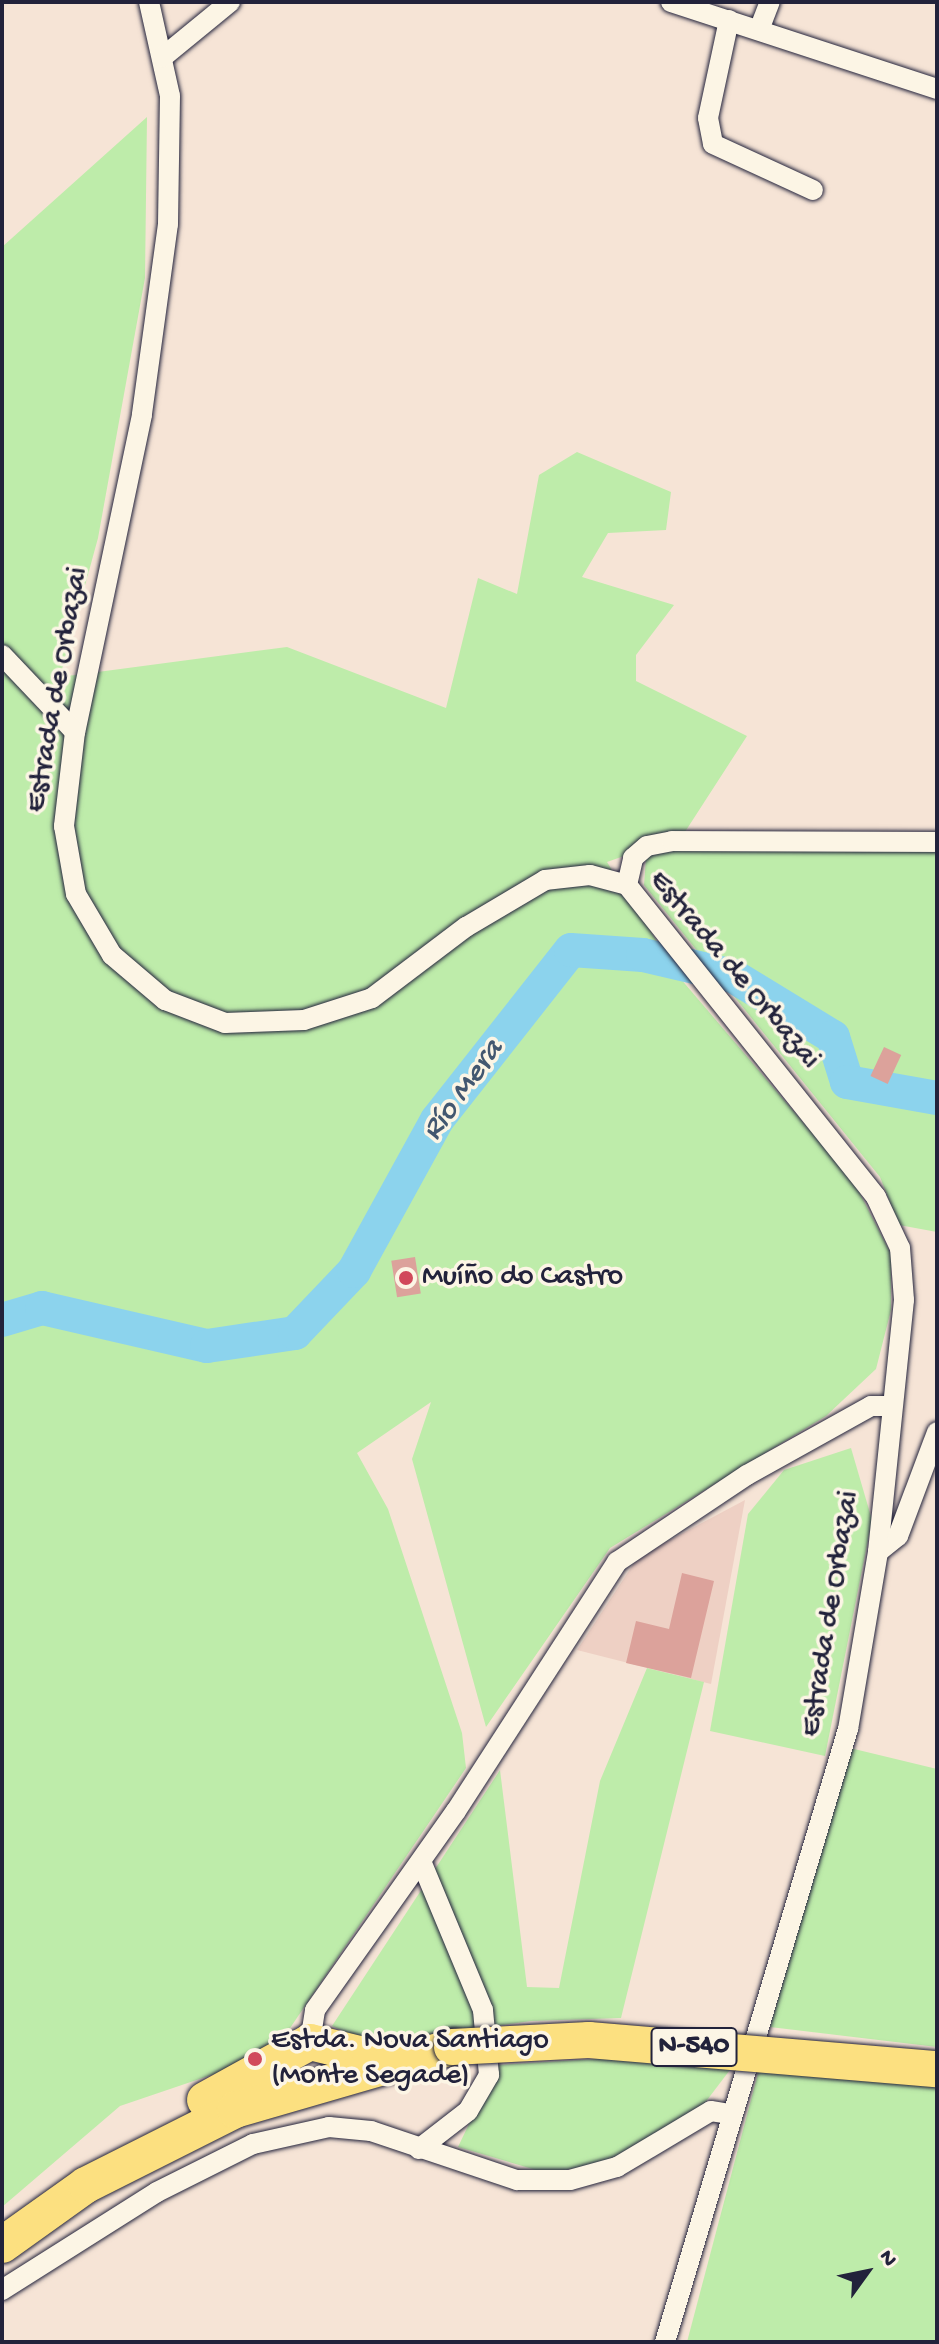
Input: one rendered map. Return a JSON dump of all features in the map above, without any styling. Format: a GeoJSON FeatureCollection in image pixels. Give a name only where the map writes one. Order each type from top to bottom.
{"type":"FeatureCollection","features":[{"type":"Feature","properties":{"kind":"highway","name":"N-540"},"geometry":{"type":"LineString","coordinates":[[7,2241],[86,2185],[235,2110],[392,2060],[452,2047],[589,2040],[937,2069]]}},
{"type":"Feature","properties":{"kind":"highway"},"geometry":{"type":"LineString","coordinates":[[86,2185],[109,2154],[144,2129],[310,2042],[392,2060]]}},
{"type":"Feature","properties":{"kind":"street","name":"Estrada de Orbazai"},"geometry":{"type":"LineString","coordinates":[[149,2],[170,96],[168,224],[142,415],[75,732],[64,826],[76,894],[112,955],[165,1000],[225,1023],[304,1020],[372,998],[466,927],[545,880],[590,875],[627,885],[721,996],[876,1197],[900,1248],[904,1300],[878,1552],[848,1729],[729,2114],[665,2342]]}},
{"type":"Feature","properties":{"kind":"street"},"geometry":{"type":"LineString","coordinates":[[163,57],[230,2]]}},
{"type":"Feature","properties":{"kind":"street"},"geometry":{"type":"LineString","coordinates":[[671,2],[937,89]]}},
{"type":"Feature","properties":{"kind":"street"},"geometry":{"type":"LineString","coordinates":[[759,30],[770,2]]}},
{"type":"Feature","properties":{"kind":"street"},"geometry":{"type":"LineString","coordinates":[[729,20],[708,118],[713,144],[813,190]]}},
{"type":"Feature","properties":{"kind":"street"},"geometry":{"type":"LineString","coordinates":[[2,655],[75,732]]}},
{"type":"Feature","properties":{"kind":"street"},"geometry":{"type":"LineString","coordinates":[[627,885],[633,858],[647,846],[672,841],[937,842]]}},
{"type":"Feature","properties":{"kind":"street"},"geometry":{"type":"LineString","coordinates":[[310,2042],[315,2010],[421,1861],[617,1562],[747,1475],[871,1406],[891,1406]]}},
{"type":"Feature","properties":{"kind":"street"},"geometry":{"type":"LineString","coordinates":[[878,1552],[898,1536],[937,1432]]}},
{"type":"Feature","properties":{"kind":"street"},"geometry":{"type":"LineString","coordinates":[[419,2149],[468,2111],[489,2075],[483,2010],[421,1861]]}},
{"type":"Feature","properties":{"kind":"street"},"geometry":{"type":"LineString","coordinates":[[235,2110],[253,2144]]}},
{"type":"Feature","properties":{"kind":"street"},"geometry":{"type":"LineString","coordinates":[[2,2290],[30,2268],[253,2144],[329,2127],[419,2149],[517,2180],[570,2180],[617,2167],[711,2111],[729,2114]]}},
{"type":"Feature","properties":{"kind":"street"},"geometry":{"type":"LineString","coordinates":[[7,2241],[30,2268]]}},
{"type":"Feature","properties":{"kind":"shaded area"},"geometry":{"type":"Polygon","coordinates":[[[745,1500],[711,1684],[577,1650],[638,1557],[745,1500]]]}},
{"type":"Feature","properties":{"kind":"green space"},"geometry":{"type":"Polygon","coordinates":[[[147,117],[145,278],[98,538],[60,677],[287,647],[446,708],[478,578],[517,594],[539,475],[577,452],[671,492],[666,530],[608,533],[582,577],[674,605],[636,655],[636,681],[747,736],[683,835],[607,862],[680,978],[854,1182],[891,1254],[891,1310],[876,1369],[826,1416],[610,1548],[486,1727],[412,1459],[431,1402],[357,1453],[388,1509],[462,1733],[466,1768],[284,2037],[229,2069],[120,2106],[2,2207],[2,247],[147,117]]]}},
{"type":"Feature","properties":{"kind":"green space"},"geometry":{"type":"Polygon","coordinates":[[[658,849],[937,849],[937,1232],[899,1225],[880,1177],[644,885],[646,858],[658,849]]]}},
{"type":"Feature","properties":{"kind":"green space"},"geometry":{"type":"Polygon","coordinates":[[[851,1448],[872,1520],[825,1756],[710,1731],[748,1514],[784,1470],[851,1448]]]}},
{"type":"Feature","properties":{"kind":"green space"},"geometry":{"type":"Polygon","coordinates":[[[647,1668],[704,1682],[621,2018],[531,2021],[371,2044],[332,2026],[500,1770],[527,1987],[559,1988],[600,1781],[647,1668]]]}},
{"type":"Feature","properties":{"kind":"green space"},"geometry":{"type":"Polygon","coordinates":[[[850,1748],[937,1769],[937,2047],[770,2027],[850,1748]]]}},
{"type":"Feature","properties":{"kind":"green space"},"geometry":{"type":"Polygon","coordinates":[[[647,2056],[736,2062],[701,2108],[607,2163],[546,2173],[458,2147],[497,2065],[647,2056]]]}},
{"type":"Feature","properties":{"kind":"green space"},"geometry":{"type":"Polygon","coordinates":[[[761,2062],[937,2082],[937,2342],[687,2342],[761,2062]]]}},
{"type":"Feature","properties":{"kind":"building"},"geometry":{"type":"Polygon","coordinates":[[[884,1047],[901,1055],[888,1084],[870,1076],[884,1047]]]}},
{"type":"Feature","properties":{"kind":"building","name":"Muíño do Castro"},"geometry":{"type":"Polygon","coordinates":[[[415,1257],[421,1294],[397,1297],[391,1261],[415,1257]]]}},
{"type":"Feature","properties":{"kind":"building"},"geometry":{"type":"Polygon","coordinates":[[[682,1573],[714,1581],[691,1678],[626,1663],[636,1621],[669,1629],[682,1573]]]}},
{"type":"Feature","properties":{"kind":"waterway","name":"Río Mera"},"geometry":{"type":"LineString","coordinates":[[2,1320],[42,1308],[207,1346],[295,1333],[354,1271],[437,1120],[571,950],[643,955],[733,976],[833,1037],[847,1082],[937,1098]]}},
{"type":"Feature","properties":{"kind":"place","name":"Muíño do Castro"},"geometry":{"type":"Point","coordinates":[406,1278]}},
{"type":"Feature","properties":{"kind":"place","name":"Estda. Nova Santiago (Monte Segade)"},"geometry":{"type":"Point","coordinates":[255,2059]}}]}
